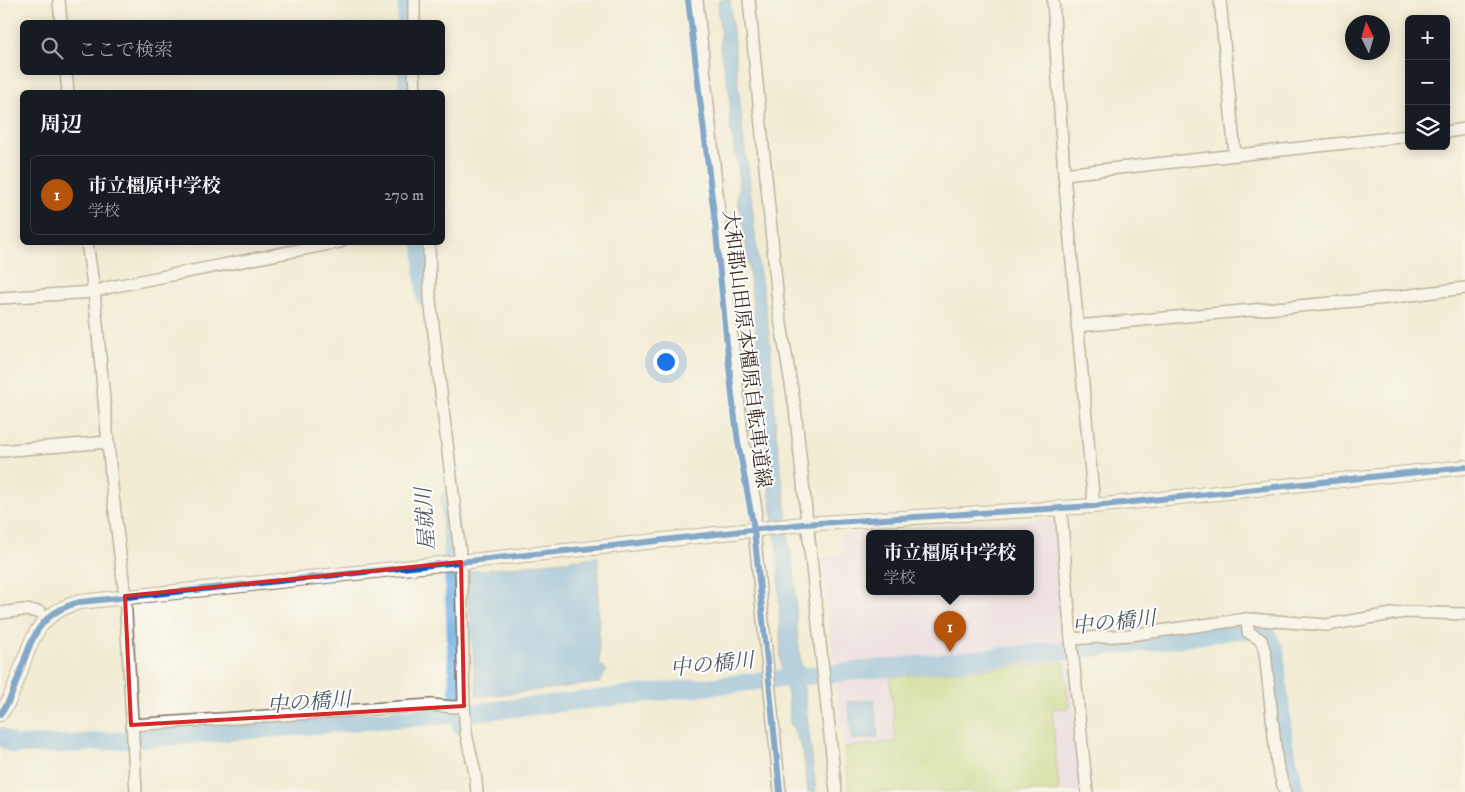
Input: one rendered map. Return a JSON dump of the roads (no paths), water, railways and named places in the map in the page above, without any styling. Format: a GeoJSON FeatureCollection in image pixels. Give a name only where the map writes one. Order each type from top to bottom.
{"type":"FeatureCollection","features":[{"type":"Feature","properties":{"kind":"street"},"geometry":{"type":"LineString","coordinates":[[59,0],[61,20]]}},
{"type":"Feature","properties":{"kind":"street"},"geometry":{"type":"LineString","coordinates":[[414,0],[414,20]]}},
{"type":"Feature","properties":{"kind":"street"},"geometry":{"type":"LineString","coordinates":[[696,0],[721,217],[742,434],[756,508],[780,792]]}},
{"type":"Feature","properties":{"kind":"street"},"geometry":{"type":"LineString","coordinates":[[749,0],[779,312],[795,408],[836,792]]}},
{"type":"Feature","properties":{"kind":"street"},"geometry":{"type":"LineString","coordinates":[[1053,0],[1064,174],[1094,506]]}},
{"type":"Feature","properties":{"kind":"street"},"geometry":{"type":"LineString","coordinates":[[1220,0],[1235,155]]}},
{"type":"Feature","properties":{"kind":"street"},"geometry":{"type":"LineString","coordinates":[[66,75],[68,90]]}},
{"type":"Feature","properties":{"kind":"street"},"geometry":{"type":"LineString","coordinates":[[414,75],[415,90]]}},
{"type":"Feature","properties":{"kind":"street"},"geometry":{"type":"LineString","coordinates":[[1450,131],[1465,129]]}},
{"type":"Feature","properties":{"kind":"street"},"geometry":{"type":"LineString","coordinates":[[1064,174],[1405,136]]}},
{"type":"Feature","properties":{"kind":"street"},"geometry":{"type":"LineString","coordinates":[[87,245],[94,292],[124,596],[136,792]]}},
{"type":"Feature","properties":{"kind":"street"},"geometry":{"type":"LineString","coordinates":[[0,298],[94,292],[110,287],[325,245]]}},
{"type":"Feature","properties":{"kind":"street"},"geometry":{"type":"LineString","coordinates":[[430,245],[430,299],[454,563],[460,706],[475,773],[477,792]]}},
{"type":"Feature","properties":{"kind":"street"},"geometry":{"type":"LineString","coordinates":[[1077,326],[1387,298],[1465,288]]}},
{"type":"Feature","properties":{"kind":"street"},"geometry":{"type":"LineString","coordinates":[[0,451],[108,442]]}},
{"type":"Feature","properties":{"kind":"street"},"geometry":{"type":"LineString","coordinates":[[0,714],[10,699],[36,630],[44,621],[54,612],[67,606],[124,596],[454,563],[806,524],[1061,509],[1465,467]]}},
{"type":"Feature","properties":{"kind":"street"},"geometry":{"type":"LineString","coordinates":[[1061,509],[1071,639],[1087,792]]}},
{"type":"Feature","properties":{"kind":"street"},"geometry":{"type":"LineString","coordinates":[[0,613],[24,610],[40,612]]}},
{"type":"Feature","properties":{"kind":"street"},"geometry":{"type":"LineString","coordinates":[[1071,639],[1130,635],[1247,619],[1328,625],[1404,612],[1465,614]]}},
{"type":"Feature","properties":{"kind":"street"},"geometry":{"type":"LineString","coordinates":[[1247,619],[1248,632],[1261,640],[1265,652],[1277,764],[1285,792]]}},
{"type":"Feature","properties":{"kind":"street"},"geometry":{"type":"LineString","coordinates":[[132,735],[431,705],[460,706]]}},
{"type":"Feature","properties":{"kind":"water"},"geometry":{"type":"Polygon","coordinates":[[[719,0],[730,0],[743,136],[771,352],[776,433],[788,539],[794,571],[797,630],[816,792],[808,792],[803,751],[790,722],[788,694],[781,664],[778,555],[767,471],[765,415],[761,402],[761,370],[744,228],[738,200],[739,172],[730,126],[730,95],[720,48],[719,0]]]}},
{"type":"Feature","properties":{"kind":"water"},"geometry":{"type":"Polygon","coordinates":[[[598,557],[599,664],[607,670],[599,683],[477,696],[466,572],[598,557]]]}},
{"type":"Feature","properties":{"kind":"water"},"geometry":{"type":"Polygon","coordinates":[[[874,700],[878,737],[852,740],[848,702],[874,700]]]}},
{"type":"Feature","properties":{"kind":"waterway","name":"屋就川"},"geometry":{"type":"LineString","coordinates":[[406,20],[407,0]]}},
{"type":"Feature","properties":{"kind":"waterway","name":"屋就川"},"geometry":{"type":"LineString","coordinates":[[407,75],[408,90]]}},
{"type":"Feature","properties":{"kind":"waterway","name":"屋就川"},"geometry":{"type":"LineString","coordinates":[[422,245],[425,297]]}},
{"type":"Feature","properties":{"kind":"waterway","name":"屋就川"},"geometry":{"type":"LineString","coordinates":[[449,499],[461,725]]}},
{"type":"Feature","properties":{"kind":"waterway","name":"中の橋川"},"geometry":{"type":"LineString","coordinates":[[0,736],[14,745],[72,744],[459,714],[796,677],[1160,641],[1238,630],[1265,631],[1275,650],[1284,742],[1296,792]]}},
{"type":"Feature","properties":{"kind":"place","name":"市立橿原中学校"},"geometry":{"type":"Point","coordinates":[950,652]}}]}
